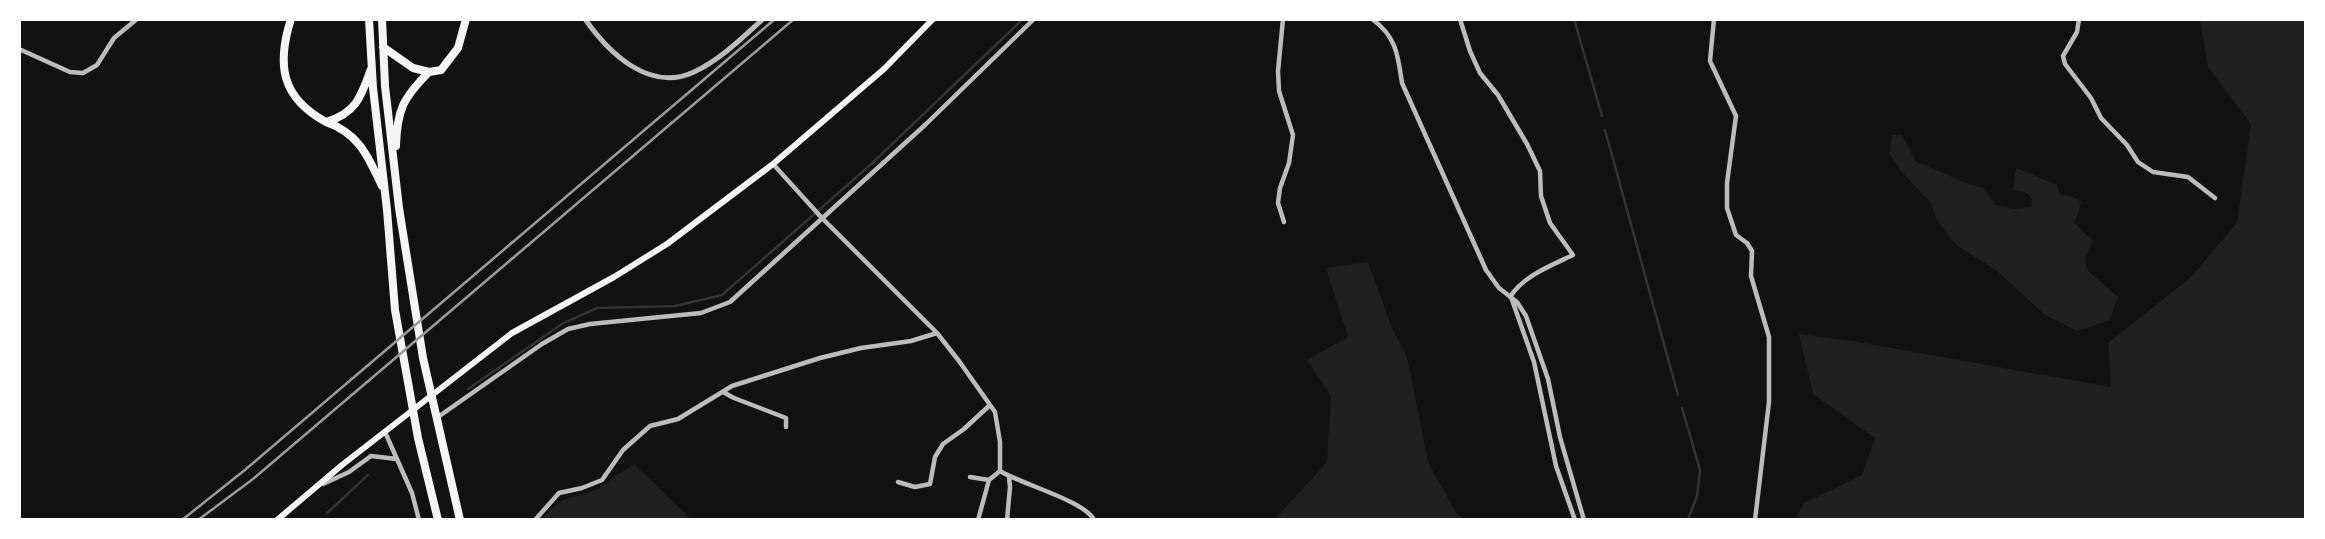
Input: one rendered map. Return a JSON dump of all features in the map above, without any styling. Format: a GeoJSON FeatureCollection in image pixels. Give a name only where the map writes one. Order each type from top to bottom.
{"type":"FeatureCollection","features":[{"type":"Feature","properties":{"kind":"highway"},"geometry":{"type":"LineString","coordinates":[[291,19],[283,55],[286,82],[296,100],[310,113],[337,126],[365,149],[385,194]]}},
{"type":"Feature","properties":{"kind":"highway"},"geometry":{"type":"LineString","coordinates":[[369,19],[396,310],[415,425],[438,520]]}},
{"type":"Feature","properties":{"kind":"highway"},"geometry":{"type":"LineString","coordinates":[[382,19],[385,86],[395,174],[415,307],[423,358],[460,520]]}},
{"type":"Feature","properties":{"kind":"highway"},"geometry":{"type":"LineString","coordinates":[[383,47],[413,68],[429,72],[441,70],[458,48],[466,19]]}},
{"type":"Feature","properties":{"kind":"highway"},"geometry":{"type":"LineString","coordinates":[[326,122],[342,117],[352,110],[372,66]]}},
{"type":"Feature","properties":{"kind":"highway"},"geometry":{"type":"LineString","coordinates":[[395,174],[397,120],[403,103],[429,72]]}},
{"type":"Feature","properties":{"kind":"main road"},"geometry":{"type":"LineString","coordinates":[[277,520],[512,333],[614,277],[667,244],[773,164],[884,69],[933,19]]}},
{"type":"Feature","properties":{"kind":"street"},"geometry":{"type":"LineString","coordinates":[[19,49],[69,72],[83,73],[97,65],[120,31],[137,19]]}},
{"type":"Feature","properties":{"kind":"street"},"geometry":{"type":"LineString","coordinates":[[586,19],[598,37],[625,63],[656,76],[676,77],[692,73],[722,54],[763,19]]}},
{"type":"Feature","properties":{"kind":"street"},"geometry":{"type":"LineString","coordinates":[[437,418],[542,344],[568,329],[590,324],[701,313],[730,302],[925,125],[1034,19]]}},
{"type":"Feature","properties":{"kind":"street"},"geometry":{"type":"LineString","coordinates":[[1283,19],[1278,71],[1279,92],[1293,135],[1289,163],[1278,203],[1284,222]]}},
{"type":"Feature","properties":{"kind":"street"},"geometry":{"type":"LineString","coordinates":[[1372,19],[1385,29],[1393,43],[1402,83],[1486,270],[1526,316],[1548,379],[1560,437],[1584,520]]}},
{"type":"Feature","properties":{"kind":"street"},"geometry":{"type":"LineString","coordinates":[[1460,19],[1480,73],[1498,94],[1540,171],[1541,196],[1550,223],[1573,255],[1538,273],[1510,297]]}},
{"type":"Feature","properties":{"kind":"street"},"geometry":{"type":"LineString","coordinates":[[1714,19],[1710,61],[1736,116],[1727,183],[1727,208],[1736,235],[1747,243],[1752,251],[1751,276],[1769,337],[1769,402],[1755,520]]}},
{"type":"Feature","properties":{"kind":"street"},"geometry":{"type":"LineString","coordinates":[[2079,19],[2077,32],[2063,55],[2065,64],[2091,98],[2101,118],[2127,145],[2138,162],[2153,172],[2188,177],[2215,198]]}},
{"type":"Feature","properties":{"kind":"street"},"geometry":{"type":"LineString","coordinates":[[773,164],[821,217],[937,334],[959,361],[995,412],[1000,442],[1000,471]]}},
{"type":"Feature","properties":{"kind":"street"},"geometry":{"type":"LineString","coordinates":[[1510,297],[1531,353],[1556,466],[1575,520]]}},
{"type":"Feature","properties":{"kind":"street"},"geometry":{"type":"LineString","coordinates":[[535,520],[559,493],[602,480],[623,450],[650,426],[678,419],[732,386],[820,358],[937,334]]}},
{"type":"Feature","properties":{"kind":"street"},"geometry":{"type":"LineString","coordinates":[[723,392],[786,418],[786,426]]}},
{"type":"Feature","properties":{"kind":"street"},"geometry":{"type":"LineString","coordinates":[[898,482],[915,487],[930,484],[935,457],[943,444],[990,405]]}},
{"type":"Feature","properties":{"kind":"street"},"geometry":{"type":"LineString","coordinates":[[385,432],[412,493],[419,520]]}},
{"type":"Feature","properties":{"kind":"street"},"geometry":{"type":"LineString","coordinates":[[316,487],[349,472],[371,456],[398,460]]}},
{"type":"Feature","properties":{"kind":"street"},"geometry":{"type":"LineString","coordinates":[[1000,471],[1069,501],[1091,514],[1094,520]]}},
{"type":"Feature","properties":{"kind":"street"},"geometry":{"type":"LineString","coordinates":[[978,520],[989,480],[1000,471]]}},
{"type":"Feature","properties":{"kind":"street"},"geometry":{"type":"LineString","coordinates":[[970,477],[989,480]]}},
{"type":"Feature","properties":{"kind":"street"},"geometry":{"type":"LineString","coordinates":[[1007,520],[1009,477]]}},
{"type":"Feature","properties":{"kind":"shaded area"},"geometry":{"type":"Polygon","coordinates":[[[2200,19],[2306,19],[2306,520],[1795,520],[1804,503],[1862,475],[1875,438],[1813,394],[1799,334],[2111,387],[2108,343],[2190,278],[2237,223],[2251,124],[2208,67],[2200,19]]]}},
{"type":"Feature","properties":{"kind":"shaded area"},"geometry":{"type":"Polygon","coordinates":[[[1892,135],[1902,135],[1916,162],[1983,188],[1995,205],[2015,209],[2031,207],[2032,199],[2027,193],[2013,190],[2016,168],[2057,185],[2060,194],[2082,202],[2074,222],[2093,240],[2085,260],[2088,271],[2118,297],[2110,320],[2077,331],[2045,315],[1996,270],[1959,247],[1936,218],[1931,203],[1900,170],[1890,154],[1892,135]]]}},
{"type":"Feature","properties":{"kind":"shaded area"},"geometry":{"type":"Polygon","coordinates":[[[1368,262],[1392,328],[1407,357],[1428,462],[1456,513],[1466,520],[1274,520],[1327,462],[1331,396],[1307,360],[1348,337],[1326,268],[1368,262]]]}},
{"type":"Feature","properties":{"kind":"shaded area"},"geometry":{"type":"Polygon","coordinates":[[[635,465],[692,520],[542,520],[549,510],[563,500],[599,489],[616,475],[635,465]]]}},
{"type":"Feature","properties":{"kind":"waterway"},"geometry":{"type":"LineString","coordinates":[[468,389],[562,324],[597,308],[675,306],[722,295],[868,167],[1023,19]]}},
{"type":"Feature","properties":{"kind":"waterway"},"geometry":{"type":"LineString","coordinates":[[1574,19],[1602,116]]}},
{"type":"Feature","properties":{"kind":"waterway"},"geometry":{"type":"LineString","coordinates":[[1605,130],[1678,395]]}},
{"type":"Feature","properties":{"kind":"waterway"},"geometry":{"type":"LineString","coordinates":[[1682,408],[1700,470],[1697,496],[1688,520]]}},
{"type":"Feature","properties":{"kind":"waterway"},"geometry":{"type":"LineString","coordinates":[[327,513],[368,475]]}},
{"type":"Feature","properties":{"kind":"railway"},"geometry":{"type":"LineString","coordinates":[[182,520],[246,469],[775,19]]}},
{"type":"Feature","properties":{"kind":"railway"},"geometry":{"type":"LineString","coordinates":[[198,520],[253,479],[794,19]]}}]}
